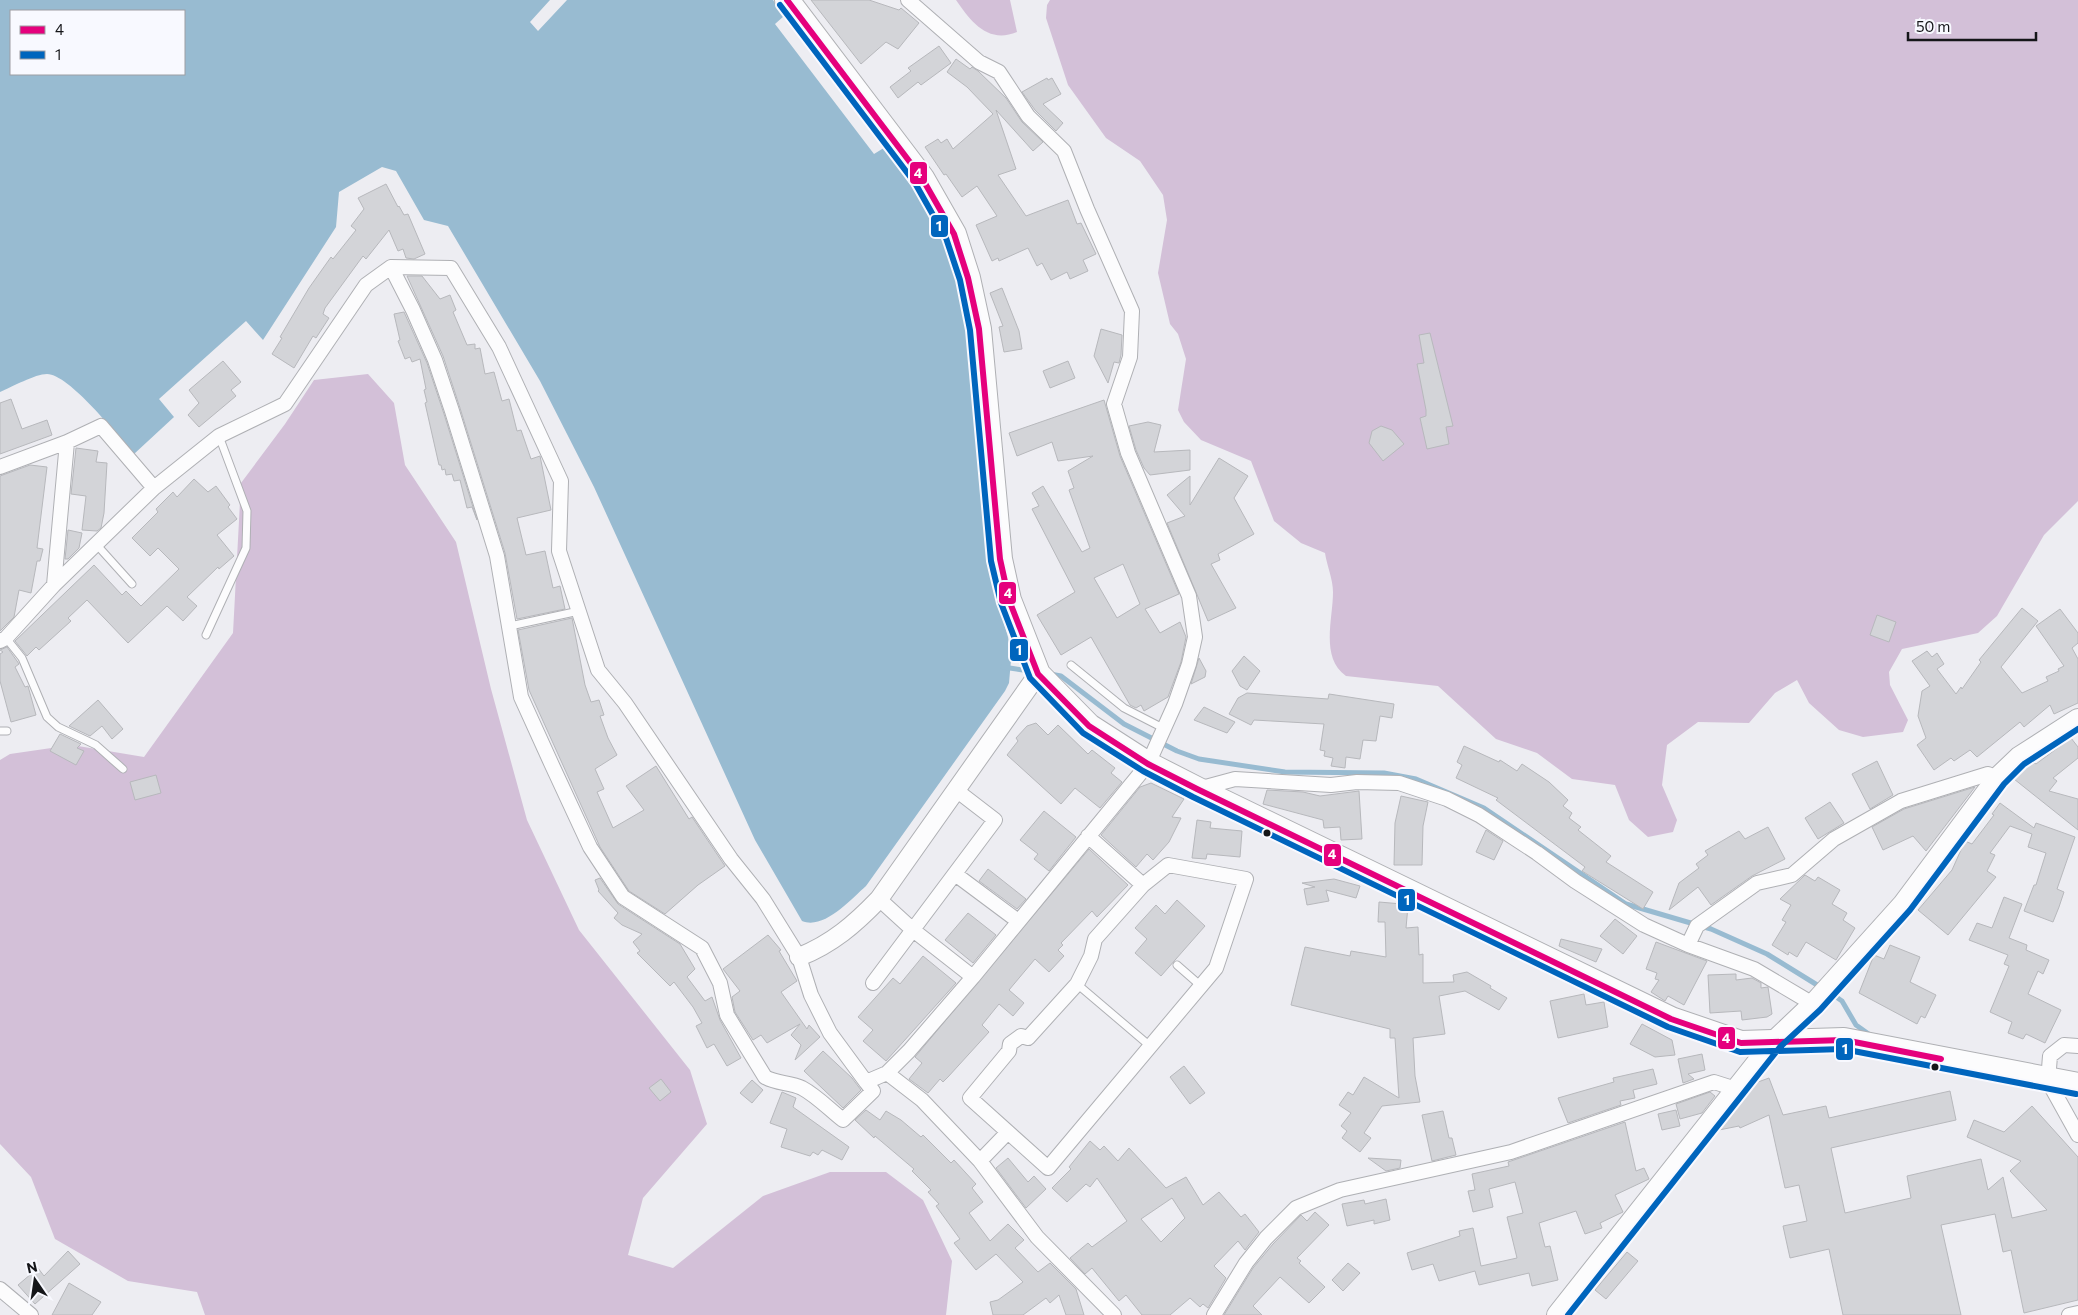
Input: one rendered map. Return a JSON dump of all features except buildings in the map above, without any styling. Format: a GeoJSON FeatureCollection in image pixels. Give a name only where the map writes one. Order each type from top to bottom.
{"type":"FeatureCollection","features":[{"type":"Feature","properties":{"kind":"highway"},"geometry":{"type":"LineString","coordinates":[[787,0],[922,178],[954,234],[968,278],[979,329],[1000,559],[1009,600],[1038,674],[1089,726],[1148,764],[1197,789],[1672,1019],[1741,1043],[1844,1040],[2078,1085]]}},
{"type":"Feature","properties":{"kind":"main road"},"geometry":{"type":"LineString","coordinates":[[1557,1315],[1774,1041],[1816,1001],[1904,904],[1997,778],[2019,757],[2076,725]]}},
{"type":"Feature","properties":{"kind":"street"},"geometry":{"type":"LineString","coordinates":[[866,1082],[886,1073],[909,1052],[1148,764],[1165,729],[1189,664],[1196,637],[1189,596],[1128,453],[1114,404],[1130,357],[1132,311],[1087,209],[1064,151],[1028,116],[999,72],[979,62],[908,0]]}},
{"type":"Feature","properties":{"kind":"street"},"geometry":{"type":"LineString","coordinates":[[3,640],[54,585],[154,488],[219,436],[285,404],[366,285],[391,267],[452,268],[500,347],[561,481],[559,551],[598,670],[625,703],[726,852],[763,899],[799,957],[811,995],[830,1033],[873,1091],[843,1120],[803,1088],[786,1083],[775,1083],[765,1077],[726,1015],[720,983],[702,948],[622,897],[590,847],[521,697],[497,556],[450,402],[435,360],[414,310],[391,267]]}},
{"type":"Feature","properties":{"kind":"street"},"geometry":{"type":"LineString","coordinates":[[0,467],[67,442],[101,426],[154,488]]}},
{"type":"Feature","properties":{"kind":"street"},"geometry":{"type":"LineString","coordinates":[[54,585],[67,442]]}},
{"type":"Feature","properties":{"kind":"street"},"geometry":{"type":"LineString","coordinates":[[799,957],[822,948],[853,926],[879,900],[1038,674]]}},
{"type":"Feature","properties":{"kind":"street"},"geometry":{"type":"LineString","coordinates":[[1688,945],[1697,926],[1757,883],[1792,875],[1834,839],[1900,801],[1988,774],[1997,778]]}},
{"type":"Feature","properties":{"kind":"street"},"geometry":{"type":"LineString","coordinates":[[1197,789],[1235,780],[1332,786],[1357,782],[1399,783],[1448,798],[1479,815],[1610,905],[1644,925],[1688,945],[1754,969],[1816,1001]]}},
{"type":"Feature","properties":{"kind":"street"},"geometry":{"type":"LineString","coordinates":[[873,983],[995,820],[956,790]]}},
{"type":"Feature","properties":{"kind":"street"},"geometry":{"type":"LineString","coordinates":[[1088,836],[1143,885]]}},
{"type":"Feature","properties":{"kind":"street"},"geometry":{"type":"LineString","coordinates":[[1168,865],[1246,879],[1216,968],[1048,1168],[970,1098],[1009,1051],[1010,1044],[1021,1036],[1028,1038],[1077,984],[1091,956],[1095,939],[1143,885],[1168,865]]}},
{"type":"Feature","properties":{"kind":"street"},"geometry":{"type":"LineString","coordinates":[[955,874],[1018,921]]}},
{"type":"Feature","properties":{"kind":"street"},"geometry":{"type":"LineString","coordinates":[[879,900],[913,930],[973,977]]}},
{"type":"Feature","properties":{"kind":"street"},"geometry":{"type":"LineString","coordinates":[[2078,1046],[2064,1045],[2050,1056],[2048,1080],[2078,1135]]}},
{"type":"Feature","properties":{"kind":"street"},"geometry":{"type":"LineString","coordinates":[[886,1073],[922,1100],[980,1161],[1037,1237],[1114,1315]]}},
{"type":"Feature","properties":{"kind":"street"},"geometry":{"type":"LineString","coordinates":[[1214,1315],[1246,1263],[1266,1238],[1296,1208],[1340,1190],[1511,1152],[1714,1082],[1736,1089]]}},
{"type":"Feature","properties":{"kind":"street"},"geometry":{"type":"LineString","coordinates":[[980,1161],[1008,1132]]}},
{"type":"Feature","properties":{"kind":"street"},"geometry":{"type":"LineString","coordinates":[[0,1288],[31,1315]]}},
{"type":"Feature","properties":{"kind":"street"},"geometry":{"type":"LineString","coordinates":[[2069,1315],[2078,1313]]}},
{"type":"Feature","properties":{"kind":"lane"},"geometry":{"type":"LineString","coordinates":[[206,635],[246,548],[247,511],[219,436]]}},
{"type":"Feature","properties":{"kind":"lane"},"geometry":{"type":"LineString","coordinates":[[96,544],[132,584]]}},
{"type":"Feature","properties":{"kind":"lane"},"geometry":{"type":"LineString","coordinates":[[510,626],[579,611]]}},
{"type":"Feature","properties":{"kind":"lane"},"geometry":{"type":"LineString","coordinates":[[3,640],[22,658],[47,717],[58,727],[96,745],[123,769]]}},
{"type":"Feature","properties":{"kind":"lane"},"geometry":{"type":"LineString","coordinates":[[1071,665],[1124,708],[1165,729]]}},
{"type":"Feature","properties":{"kind":"lane"},"geometry":{"type":"LineString","coordinates":[[1177,966],[1201,986]]}},
{"type":"Feature","properties":{"kind":"lane"},"geometry":{"type":"LineString","coordinates":[[1077,984],[1150,1046]]}},
{"type":"Feature","properties":{"kind":"shaded area"},"geometry":{"type":"Polygon","coordinates":[[[956,0],[1010,0],[1017,32],[997,35],[981,29],[956,0]]]}},
{"type":"Feature","properties":{"kind":"shaded area"},"geometry":{"type":"Polygon","coordinates":[[[1050,0],[2078,0],[2078,501],[2044,535],[1997,616],[1978,633],[1902,649],[1889,672],[1890,685],[1908,720],[1903,732],[1863,737],[1839,730],[1809,703],[1797,680],[1775,693],[1749,723],[1698,722],[1667,745],[1662,785],[1677,820],[1673,832],[1648,837],[1629,820],[1615,785],[1572,779],[1537,753],[1496,739],[1438,686],[1346,676],[1338,668],[1330,648],[1333,587],[1325,553],[1301,543],[1274,521],[1251,461],[1201,440],[1184,422],[1178,410],[1186,359],[1178,334],[1170,324],[1158,273],[1167,220],[1163,195],[1140,161],[1106,138],[1068,85],[1046,18],[1047,5],[1050,0]]]}},
{"type":"Feature","properties":{"kind":"shaded area"},"geometry":{"type":"Polygon","coordinates":[[[368,374],[394,403],[405,465],[456,542],[491,689],[527,820],[579,930],[690,1070],[707,1124],[643,1198],[628,1255],[673,1268],[763,1196],[830,1172],[886,1172],[923,1200],[952,1261],[946,1315],[205,1315],[197,1292],[128,1281],[55,1239],[31,1177],[0,1144],[0,760],[10,754],[72,745],[144,757],[233,633],[241,483],[285,424],[314,380],[368,374]]]}},
{"type":"Feature","properties":{"kind":"water"},"geometry":{"type":"Polygon","coordinates":[[[0,0],[550,0],[530,22],[538,31],[567,0],[773,0],[784,16],[775,24],[874,154],[887,146],[939,223],[957,271],[969,328],[995,594],[1008,637],[1011,660],[1009,683],[866,886],[845,906],[828,918],[810,923],[802,921],[755,840],[594,487],[540,381],[448,226],[424,220],[396,171],[382,167],[339,192],[336,227],[263,340],[246,321],[159,399],[174,417],[134,454],[93,407],[68,384],[47,374],[23,381],[0,392],[0,0]]]}},
{"type":"Feature","properties":{"kind":"waterway"},"geometry":{"type":"LineString","coordinates":[[1003,667],[1029,671]]}},
{"type":"Feature","properties":{"kind":"waterway"},"geometry":{"type":"LineString","coordinates":[[1050,674],[1061,676],[1124,724],[1177,751],[1199,759],[1285,772],[1384,773],[1416,779],[1484,808],[1626,904],[1711,929],[1767,954],[1822,988]]}},
{"type":"Feature","properties":{"kind":"waterway"},"geometry":{"type":"LineString","coordinates":[[1829,992],[1842,1001],[1856,1025],[1870,1035]]}},
{"type":"Feature","properties":{"kind":"transit line","name":"4"},"geometry":{"type":"LineString","coordinates":[[787,0],[922,178],[954,234],[968,278],[979,329],[1000,559],[1009,600],[1038,674],[1089,726],[1148,764],[1197,789],[1671,1019],[1741,1043],[1844,1040],[1941,1059]]}},
{"type":"Feature","properties":{"kind":"transit line","name":"1"},"geometry":{"type":"LineString","coordinates":[[780,5],[915,183],[946,238],[960,280],[970,330],[991,561],[1001,603],[1030,678],[1083,733],[1143,771],[1193,797],[1668,1027],[1740,1052],[1843,1049],[2076,1094]]}},
{"type":"Feature","properties":{"kind":"transit line","name":"1"},"geometry":{"type":"LineString","coordinates":[[1568,1315],[1780,1047],[1820,1010],[1910,910],[2004,784],[2024,764],[2078,729]]}}]}
